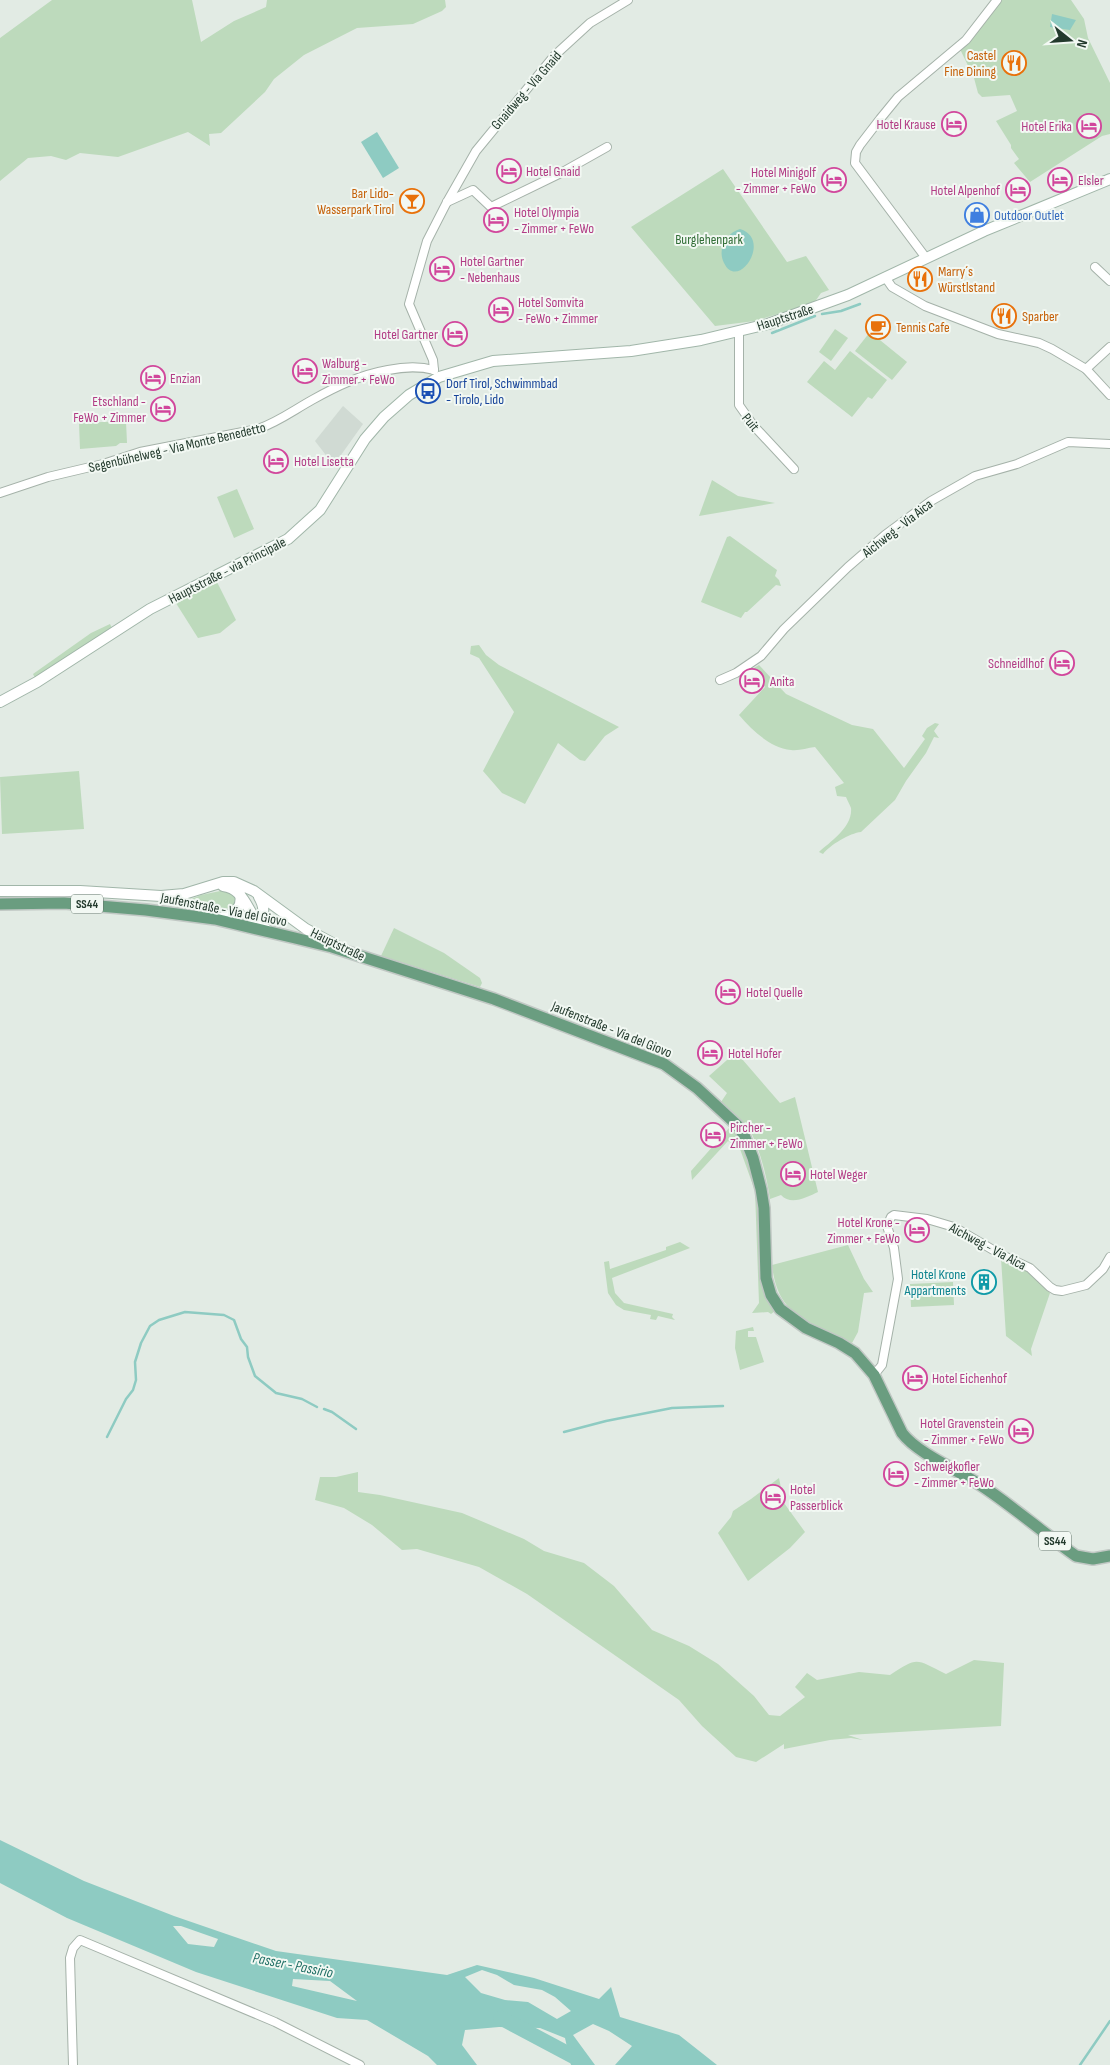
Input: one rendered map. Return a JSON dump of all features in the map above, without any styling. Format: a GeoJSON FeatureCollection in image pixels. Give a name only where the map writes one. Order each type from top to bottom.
{"type":"FeatureCollection","features":[{"type":"Feature","properties":{"kind":"main road","name":"Jaufenstraße - Via del Giovo"},"geometry":{"type":"LineString","coordinates":[[0,904],[93,904],[215,919],[332,947],[494,999],[664,1064],[697,1088],[744,1135],[753,1158],[764,1208],[766,1278],[771,1295],[780,1309],[806,1328],[855,1353],[874,1375],[898,1426],[907,1439],[920,1449],[980,1485],[1076,1556],[1092,1559],[1110,1556]]}},
{"type":"Feature","properties":{"kind":"street","name":"Gnaidweg - Via Gnaid"},"geometry":{"type":"LineString","coordinates":[[437,373],[409,304],[427,241],[476,150],[554,56],[590,23],[628,0]]}},
{"type":"Feature","properties":{"kind":"street"},"geometry":{"type":"LineString","coordinates":[[926,258],[855,163],[856,152],[880,118],[898,97],[966,40],[997,0]]}},
{"type":"Feature","properties":{"kind":"street"},"geometry":{"type":"LineString","coordinates":[[447,202],[474,190],[491,206],[559,174],[607,147]]}},
{"type":"Feature","properties":{"kind":"street","name":"Hauptstraße"},"geometry":{"type":"LineString","coordinates":[[437,373],[493,361],[631,352],[739,332],[768,324],[829,303],[984,231],[1110,179]]}},
{"type":"Feature","properties":{"kind":"street"},"geometry":{"type":"LineString","coordinates":[[1095,267],[1110,281]]}},
{"type":"Feature","properties":{"kind":"street"},"geometry":{"type":"LineString","coordinates":[[885,277],[892,287],[924,306],[998,334],[1039,343],[1052,349],[1086,369],[1110,395]]}},
{"type":"Feature","properties":{"kind":"street","name":"Puit"},"geometry":{"type":"LineString","coordinates":[[739,332],[739,405],[753,425],[794,469]]}},
{"type":"Feature","properties":{"kind":"street"},"geometry":{"type":"LineString","coordinates":[[1086,369],[1110,347]]}},
{"type":"Feature","properties":{"kind":"street","name":"Segenbühelweg - Via Monte Benedetto"},"geometry":{"type":"LineString","coordinates":[[0,493],[48,477],[102,464],[140,452],[258,430],[274,423],[311,400],[348,381],[369,374],[411,368],[437,373]]}},
{"type":"Feature","properties":{"kind":"street","name":"Hauptstraße - via Principale"},"geometry":{"type":"LineString","coordinates":[[0,702],[37,682],[150,610],[288,539],[320,510],[365,439],[384,417],[437,373]]}},
{"type":"Feature","properties":{"kind":"street","name":"Aichweg - Via Aica"},"geometry":{"type":"LineString","coordinates":[[720,680],[736,673],[761,656],[784,628],[848,567],[885,535],[931,501],[975,476],[1017,464],[1068,442],[1110,444]]}},
{"type":"Feature","properties":{"kind":"street","name":"Hauptstraße"},"geometry":{"type":"LineString","coordinates":[[217,885],[223,882],[234,882],[254,891],[306,929],[374,961]]}},
{"type":"Feature","properties":{"kind":"street"},"geometry":{"type":"LineString","coordinates":[[0,891],[80,890],[161,896],[184,894],[217,885],[238,891],[244,898],[257,923],[268,932]]}},
{"type":"Feature","properties":{"kind":"street"},"geometry":{"type":"LineString","coordinates":[[215,919],[233,914],[237,910],[241,899],[238,891]]}},
{"type":"Feature","properties":{"kind":"street"},"geometry":{"type":"LineString","coordinates":[[242,926],[257,923],[261,918],[264,909],[260,898],[254,891]]}},
{"type":"Feature","properties":{"kind":"street","name":"Aichweg - Via Aica"},"geometry":{"type":"LineString","coordinates":[[874,1375],[882,1365],[898,1280],[894,1248],[887,1226],[894,1215],[928,1219],[954,1226],[1000,1254],[1030,1268],[1055,1290],[1062,1291],[1086,1285],[1103,1268],[1110,1257]]}},
{"type":"Feature","properties":{"kind":"street"},"geometry":{"type":"LineString","coordinates":[[73,2065],[70,1958],[73,1948],[80,1940],[275,2022],[360,2065]]}},
{"type":"Feature","properties":{"kind":"shaded area"},"geometry":{"type":"Polygon","coordinates":[[[343,406],[363,424],[336,462],[332,463],[315,441],[343,406]]]}},
{"type":"Feature","properties":{"kind":"green space"},"geometry":{"type":"Polygon","coordinates":[[[52,0],[192,0],[201,42],[234,21],[266,7],[267,0],[445,0],[446,7],[442,11],[413,24],[357,28],[304,55],[274,79],[265,92],[221,133],[209,134],[210,146],[188,132],[118,157],[80,153],[66,160],[51,156],[28,158],[0,181],[0,38],[52,0]]]}},
{"type":"Feature","properties":{"kind":"green space"},"geometry":{"type":"Polygon","coordinates":[[[998,0],[1071,0],[1084,19],[1088,38],[1110,83],[1110,134],[1102,136],[1030,182],[1014,163],[1019,159],[996,121],[1017,111],[1010,95],[982,97],[978,93],[974,78],[959,47],[998,0]]]}},
{"type":"Feature","properties":{"kind":"green space","name":"Burglehenpark"},"geometry":{"type":"Polygon","coordinates":[[[723,169],[787,262],[806,256],[829,290],[821,293],[814,303],[755,321],[715,326],[631,227],[723,169]]]}},
{"type":"Feature","properties":{"kind":"green space"},"geometry":{"type":"Polygon","coordinates":[[[835,329],[848,338],[831,361],[819,352],[835,329]]]}},
{"type":"Feature","properties":{"kind":"green space"},"geometry":{"type":"Polygon","coordinates":[[[870,332],[907,362],[892,380],[855,351],[870,332]]]}},
{"type":"Feature","properties":{"kind":"green space"},"geometry":{"type":"Polygon","coordinates":[[[850,351],[887,380],[872,399],[868,397],[852,417],[807,382],[824,361],[835,370],[850,351]]]}},
{"type":"Feature","properties":{"kind":"green space"},"geometry":{"type":"Polygon","coordinates":[[[126,421],[127,443],[120,443],[116,446],[80,449],[79,423],[126,421]]]}},
{"type":"Feature","properties":{"kind":"green space"},"geometry":{"type":"Polygon","coordinates":[[[712,480],[738,496],[775,503],[699,516],[712,480]]]}},
{"type":"Feature","properties":{"kind":"green space"},"geometry":{"type":"Polygon","coordinates":[[[237,489],[254,529],[234,538],[217,497],[237,489]]]}},
{"type":"Feature","properties":{"kind":"green space"},"geometry":{"type":"Polygon","coordinates":[[[730,536],[777,570],[775,576],[781,586],[776,585],[745,612],[741,618],[701,602],[727,537],[730,536]]]}},
{"type":"Feature","properties":{"kind":"green space"},"geometry":{"type":"Polygon","coordinates":[[[216,580],[236,620],[220,633],[198,638],[174,600],[216,580]]]}},
{"type":"Feature","properties":{"kind":"green space"},"geometry":{"type":"Polygon","coordinates":[[[110,624],[112,628],[37,682],[33,674],[91,633],[110,624]]]}},
{"type":"Feature","properties":{"kind":"green space"},"geometry":{"type":"Polygon","coordinates":[[[479,645],[486,655],[499,665],[619,727],[605,736],[585,761],[580,760],[558,743],[525,804],[502,793],[483,771],[514,712],[479,658],[470,654],[471,646],[479,645]]]}},
{"type":"Feature","properties":{"kind":"green space"},"geometry":{"type":"Polygon","coordinates":[[[759,665],[786,694],[852,725],[873,729],[904,768],[925,739],[922,736],[927,728],[935,723],[939,724],[934,731],[939,738],[934,737],[926,753],[895,800],[861,832],[840,840],[823,854],[819,852],[845,828],[851,815],[851,808],[846,797],[837,796],[835,787],[844,783],[815,747],[794,750],[776,746],[756,732],[739,715],[765,687],[754,668],[759,665]]]}},
{"type":"Feature","properties":{"kind":"green space"},"geometry":{"type":"Polygon","coordinates":[[[79,771],[84,829],[2,834],[0,777],[79,771]]]}},
{"type":"Feature","properties":{"kind":"green space"},"geometry":{"type":"Polygon","coordinates":[[[225,890],[235,896],[235,905],[221,910],[167,905],[163,901],[173,901],[179,904],[201,895],[225,890]]]}},
{"type":"Feature","properties":{"kind":"green space"},"geometry":{"type":"Polygon","coordinates":[[[394,928],[444,953],[480,978],[482,983],[480,987],[381,956],[394,928]]]}},
{"type":"Feature","properties":{"kind":"green space"},"geometry":{"type":"Polygon","coordinates":[[[736,1052],[780,1103],[795,1097],[818,1192],[799,1200],[789,1200],[781,1195],[770,1199],[761,1159],[751,1131],[746,1122],[744,1123],[721,1102],[727,1093],[709,1076],[736,1052]]]}},
{"type":"Feature","properties":{"kind":"green space"},"geometry":{"type":"Polygon","coordinates":[[[729,1128],[735,1133],[745,1152],[754,1178],[758,1198],[762,1287],[775,1311],[771,1314],[768,1312],[752,1313],[759,1303],[755,1191],[740,1149],[728,1141],[692,1180],[691,1171],[729,1128]]]}},
{"type":"Feature","properties":{"kind":"green space"},"geometry":{"type":"Polygon","coordinates":[[[680,1242],[690,1248],[612,1278],[615,1293],[624,1303],[673,1314],[672,1317],[675,1320],[658,1316],[656,1320],[650,1319],[651,1315],[624,1310],[616,1305],[608,1293],[604,1262],[609,1261],[610,1269],[666,1250],[666,1247],[680,1242]]]}},
{"type":"Feature","properties":{"kind":"green space"},"geometry":{"type":"Polygon","coordinates":[[[848,1245],[864,1279],[873,1292],[864,1293],[858,1332],[852,1343],[810,1323],[789,1308],[781,1297],[775,1283],[772,1265],[848,1245]]]}},
{"type":"Feature","properties":{"kind":"green space"},"geometry":{"type":"Polygon","coordinates":[[[1001,1258],[1026,1270],[1050,1293],[1031,1349],[1032,1356],[1006,1336],[1001,1258]]]}},
{"type":"Feature","properties":{"kind":"green space"},"geometry":{"type":"Polygon","coordinates":[[[953,1282],[954,1305],[911,1307],[910,1284],[953,1282]]]}},
{"type":"Feature","properties":{"kind":"green space"},"geometry":{"type":"Polygon","coordinates":[[[753,1327],[754,1331],[748,1331],[748,1337],[756,1337],[764,1362],[740,1370],[735,1348],[736,1331],[753,1327]]]}},
{"type":"Feature","properties":{"kind":"green space"},"geometry":{"type":"Polygon","coordinates":[[[358,1472],[358,1492],[462,1513],[524,1539],[544,1551],[584,1563],[614,1586],[652,1630],[689,1646],[718,1664],[754,1696],[769,1715],[780,1716],[805,1697],[795,1687],[807,1673],[817,1680],[859,1672],[890,1675],[912,1662],[917,1662],[946,1674],[974,1660],[1004,1663],[1001,1726],[848,1735],[863,1740],[851,1738],[830,1740],[784,1749],[784,1744],[756,1762],[736,1757],[702,1726],[679,1700],[527,1594],[479,1567],[417,1549],[402,1550],[372,1525],[344,1508],[315,1500],[320,1477],[336,1477],[358,1472]]]}},
{"type":"Feature","properties":{"kind":"green space"},"geometry":{"type":"Polygon","coordinates":[[[779,1478],[784,1503],[805,1532],[790,1548],[748,1581],[718,1533],[731,1517],[733,1511],[779,1478]]]}},
{"type":"Feature","properties":{"kind":"water"},"geometry":{"type":"Polygon","coordinates":[[[1052,14],[1076,20],[1070,30],[1050,27],[1052,14]]]}},
{"type":"Feature","properties":{"kind":"water"},"geometry":{"type":"Polygon","coordinates":[[[377,132],[399,168],[383,178],[361,142],[377,132]]]}},
{"type":"Feature","properties":{"kind":"water"},"geometry":{"type":"Polygon","coordinates":[[[740,229],[749,235],[753,243],[753,252],[750,261],[744,268],[737,271],[730,270],[722,258],[722,247],[731,234],[740,229]]]}},
{"type":"Feature","properties":{"kind":"water"},"geometry":{"type":"Polygon","coordinates":[[[0,1840],[84,1881],[174,1916],[276,1951],[447,1975],[477,1965],[534,1978],[599,1999],[611,1987],[620,2017],[679,2035],[717,2065],[615,2065],[632,2046],[609,2031],[593,2024],[573,2035],[595,2065],[571,2065],[565,2038],[540,2028],[499,2027],[465,2030],[462,2045],[477,2065],[437,2065],[428,2056],[367,2020],[337,2018],[196,1972],[67,1918],[0,1883],[0,1840]],[[173,1926],[188,1944],[214,1947],[218,1939],[181,1926],[173,1926]],[[482,1970],[465,1977],[481,1993],[505,2000],[528,2002],[557,2019],[571,2011],[555,1997],[542,1990],[514,1985],[497,1975],[482,1970]],[[293,1979],[292,1986],[357,2001],[330,1981],[293,1979]]]}},
{"type":"Feature","properties":{"kind":"waterway"},"geometry":{"type":"LineString","coordinates":[[822,314],[841,311],[860,304]]}},
{"type":"Feature","properties":{"kind":"waterway"},"geometry":{"type":"LineString","coordinates":[[772,333],[815,316]]}},
{"type":"Feature","properties":{"kind":"waterway"},"geometry":{"type":"LineString","coordinates":[[107,1437],[126,1399],[133,1390],[136,1380],[135,1362],[141,1343],[150,1326],[159,1320],[185,1312],[224,1315],[234,1320],[241,1339],[247,1347],[248,1357],[255,1376],[276,1393],[302,1399],[317,1407]]}},
{"type":"Feature","properties":{"kind":"waterway"},"geometry":{"type":"LineString","coordinates":[[564,1432],[606,1421],[672,1408],[723,1406]]}},
{"type":"Feature","properties":{"kind":"waterway"},"geometry":{"type":"LineString","coordinates":[[324,1409],[332,1412],[356,1429]]}},
{"type":"Feature","properties":{"kind":"waterway","name":"Passer - Passirio"},"geometry":{"type":"LineString","coordinates":[[501,2018],[582,2061],[584,2065]]}},
{"type":"Feature","properties":{"kind":"waterway"},"geometry":{"type":"LineString","coordinates":[[1080,2065],[1110,2021]]}},
{"type":"Feature","properties":{"kind":"place","name":"Castel Fine Dining"},"geometry":{"type":"Point","coordinates":[1014,63]}},
{"type":"Feature","properties":{"kind":"place","name":"Hotel Krause"},"geometry":{"type":"Point","coordinates":[954,124]}},
{"type":"Feature","properties":{"kind":"place","name":"Hotel Erika"},"geometry":{"type":"Point","coordinates":[1089,126]}},
{"type":"Feature","properties":{"kind":"place","name":"Hotel Gnaid"},"geometry":{"type":"Point","coordinates":[509,171]}},
{"type":"Feature","properties":{"kind":"place","name":"Hotel Minigolf - Zimmer + FeWo"},"geometry":{"type":"Point","coordinates":[834,180]}},
{"type":"Feature","properties":{"kind":"place","name":"Elsler"},"geometry":{"type":"Point","coordinates":[1060,180]}},
{"type":"Feature","properties":{"kind":"place","name":"Hotel Alpenhof"},"geometry":{"type":"Point","coordinates":[1018,190]}},
{"type":"Feature","properties":{"kind":"place","name":"Bar Lido- Wasserpark Tirol"},"geometry":{"type":"Point","coordinates":[412,201]}},
{"type":"Feature","properties":{"kind":"place","name":"Outdoor Outlet"},"geometry":{"type":"Point","coordinates":[977,215]}},
{"type":"Feature","properties":{"kind":"place","name":"Hotel Olympia - Zimmer + FeWo"},"geometry":{"type":"Point","coordinates":[496,220]}},
{"type":"Feature","properties":{"kind":"place","name":"Hotel Gartner - Nebenhaus"},"geometry":{"type":"Point","coordinates":[442,269]}},
{"type":"Feature","properties":{"kind":"place","name":"Marry´s Würstlstand"},"geometry":{"type":"Point","coordinates":[920,279]}},
{"type":"Feature","properties":{"kind":"place","name":"Hotel Somvita - FeWo + Zimmer"},"geometry":{"type":"Point","coordinates":[501,310]}},
{"type":"Feature","properties":{"kind":"place","name":"Sparber"},"geometry":{"type":"Point","coordinates":[1004,316]}},
{"type":"Feature","properties":{"kind":"place","name":"Tennis Cafe"},"geometry":{"type":"Point","coordinates":[878,327]}},
{"type":"Feature","properties":{"kind":"place","name":"Hotel Gartner"},"geometry":{"type":"Point","coordinates":[455,334]}},
{"type":"Feature","properties":{"kind":"place","name":"Walburg - Zimmer + FeWo"},"geometry":{"type":"Point","coordinates":[305,371]}},
{"type":"Feature","properties":{"kind":"place","name":"Enzian"},"geometry":{"type":"Point","coordinates":[153,378]}},
{"type":"Feature","properties":{"kind":"place","name":"Dorf Tirol, Schwimmbad - Tirolo, Lido"},"geometry":{"type":"Point","coordinates":[428,391]}},
{"type":"Feature","properties":{"kind":"place","name":"Etschland - FeWo + Zimmer"},"geometry":{"type":"Point","coordinates":[163,409]}},
{"type":"Feature","properties":{"kind":"place","name":"Hotel Lisetta"},"geometry":{"type":"Point","coordinates":[276,461]}},
{"type":"Feature","properties":{"kind":"place","name":"Schneidlhof"},"geometry":{"type":"Point","coordinates":[1062,663]}},
{"type":"Feature","properties":{"kind":"place","name":"Anita"},"geometry":{"type":"Point","coordinates":[752,681]}},
{"type":"Feature","properties":{"kind":"place","name":"Hotel Quelle"},"geometry":{"type":"Point","coordinates":[728,992]}},
{"type":"Feature","properties":{"kind":"place","name":"Hotel Hofer"},"geometry":{"type":"Point","coordinates":[710,1053]}},
{"type":"Feature","properties":{"kind":"place","name":"Pircher - Zimmer + FeWo"},"geometry":{"type":"Point","coordinates":[713,1135]}},
{"type":"Feature","properties":{"kind":"place","name":"Hotel Weger"},"geometry":{"type":"Point","coordinates":[793,1174]}},
{"type":"Feature","properties":{"kind":"place","name":"Hotel Krone - Zimmer + FeWo"},"geometry":{"type":"Point","coordinates":[917,1230]}},
{"type":"Feature","properties":{"kind":"place","name":"Hotel Krone Appartments"},"geometry":{"type":"Point","coordinates":[984,1282]}},
{"type":"Feature","properties":{"kind":"place","name":"Hotel Eichenhof"},"geometry":{"type":"Point","coordinates":[915,1378]}},
{"type":"Feature","properties":{"kind":"place","name":"Hotel Gravenstein - Zimmer + FeWo"},"geometry":{"type":"Point","coordinates":[1021,1431]}},
{"type":"Feature","properties":{"kind":"place","name":"Schweigkofler - Zimmer + FeWo"},"geometry":{"type":"Point","coordinates":[896,1474]}},
{"type":"Feature","properties":{"kind":"place","name":"Hotel Passerblick"},"geometry":{"type":"Point","coordinates":[773,1497]}}]}
